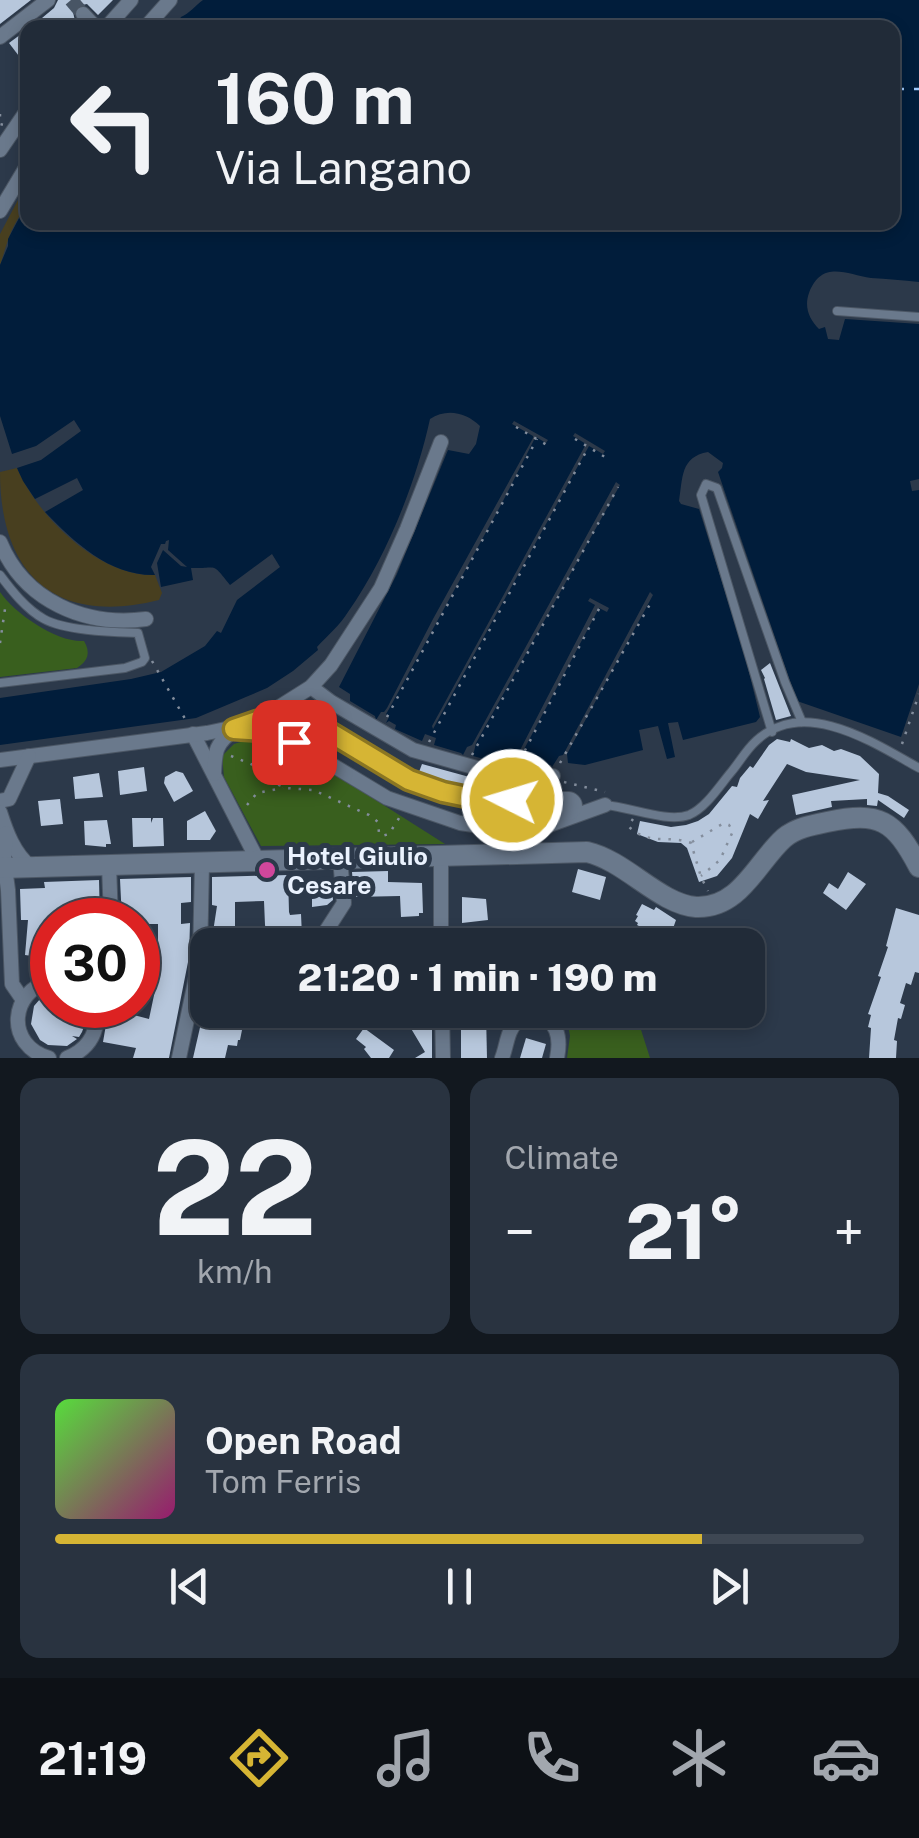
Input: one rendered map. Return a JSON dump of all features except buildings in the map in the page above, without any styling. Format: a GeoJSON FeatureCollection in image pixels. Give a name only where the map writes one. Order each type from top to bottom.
{"type":"FeatureCollection","features":[{"type":"Feature","properties":{"kind":"main road"},"geometry":{"type":"LineString","coordinates":[[2,868],[587,852],[602,856],[650,887],[698,907],[717,904],[742,888],[786,836],[806,826],[860,817],[889,826],[906,843],[919,867]]}},
{"type":"Feature","properties":{"kind":"street"},"geometry":{"type":"LineString","coordinates":[[22,20],[48,0]]}},
{"type":"Feature","properties":{"kind":"street"},"geometry":{"type":"LineString","coordinates":[[113,20],[132,0]]}},
{"type":"Feature","properties":{"kind":"street"},"geometry":{"type":"LineString","coordinates":[[151,20],[170,0]]}},
{"type":"Feature","properties":{"kind":"street"},"geometry":{"type":"LineString","coordinates":[[83,14],[89,20]]}},
{"type":"Feature","properties":{"kind":"street"},"geometry":{"type":"LineString","coordinates":[[0,37],[20,22]]}},
{"type":"Feature","properties":{"kind":"street"},"geometry":{"type":"LineString","coordinates":[[0,150],[20,121]]}},
{"type":"Feature","properties":{"kind":"street"},"geometry":{"type":"LineString","coordinates":[[0,211],[20,176]]}},
{"type":"Feature","properties":{"kind":"street"},"geometry":{"type":"LineString","coordinates":[[255,722],[311,687],[332,666],[381,588],[441,442]]}},
{"type":"Feature","properties":{"kind":"street"},"geometry":{"type":"LineString","coordinates":[[0,542],[21,578],[56,606],[93,616],[146,619]]}},
{"type":"Feature","properties":{"kind":"street"},"geometry":{"type":"LineString","coordinates":[[311,687],[413,750],[498,774],[553,776]]}},
{"type":"Feature","properties":{"kind":"street"},"geometry":{"type":"LineString","coordinates":[[214,774],[215,750],[223,738],[234,729],[283,716],[306,718],[409,780],[443,792],[569,810],[605,805]]}},
{"type":"Feature","properties":{"kind":"street"},"geometry":{"type":"LineString","coordinates":[[189,728],[258,862]]}},
{"type":"Feature","properties":{"kind":"street"},"geometry":{"type":"LineString","coordinates":[[0,760],[189,728],[262,731],[294,742],[404,806],[460,822],[500,829],[544,827],[569,810]]}},
{"type":"Feature","properties":{"kind":"street"},"geometry":{"type":"LineString","coordinates":[[0,802],[9,799],[28,756]]}},
{"type":"Feature","properties":{"kind":"street"},"geometry":{"type":"LineString","coordinates":[[0,812],[6,833],[31,867]]}},
{"type":"Feature","properties":{"kind":"street"},"geometry":{"type":"LineString","coordinates":[[6,833],[2,868],[8,890],[12,984],[23,1000]]}},
{"type":"Feature","properties":{"kind":"street"},"geometry":{"type":"LineString","coordinates":[[441,857],[441,928]]}},
{"type":"Feature","properties":{"kind":"street"},"geometry":{"type":"LineString","coordinates":[[328,928],[344,904],[340,859]]}},
{"type":"Feature","properties":{"kind":"street"},"geometry":{"type":"LineString","coordinates":[[180,1058],[200,958],[202,863]]}},
{"type":"Feature","properties":{"kind":"street"},"geometry":{"type":"LineString","coordinates":[[109,865],[110,898]]}},
{"type":"Feature","properties":{"kind":"street"},"geometry":{"type":"LineString","coordinates":[[30,991],[23,1000],[18,1022],[30,1054],[50,1058]]}},
{"type":"Feature","properties":{"kind":"street"},"geometry":{"type":"LineString","coordinates":[[502,1058],[510,1032],[528,1017],[547,1020],[556,1027],[557,1058]]}},
{"type":"Feature","properties":{"kind":"street"},"geometry":{"type":"LineString","coordinates":[[67,1058],[90,1043],[96,1028]]}},
{"type":"Feature","properties":{"kind":"street"},"geometry":{"type":"LineString","coordinates":[[443,1028],[444,1058]]}},
{"type":"Feature","properties":{"kind":"lane"},"geometry":{"type":"LineString","coordinates":[[838,311],[919,317]]}},
{"type":"Feature","properties":{"kind":"lane"},"geometry":{"type":"LineString","coordinates":[[772,732],[702,495],[706,484],[717,488],[802,722]]}},
{"type":"Feature","properties":{"kind":"lane"},"geometry":{"type":"LineString","coordinates":[[0,575],[17,598],[46,620],[93,631],[138,633],[145,658],[125,668],[0,683]]}},
{"type":"Feature","properties":{"kind":"lane"},"geometry":{"type":"LineString","coordinates":[[605,805],[634,808],[667,818],[690,814],[707,800],[757,740],[786,724],[802,722],[826,724],[866,738],[919,768]]}},
{"type":"Feature","properties":{"kind":"path"},"geometry":{"type":"LineString","coordinates":[[516,427],[547,444]]}},
{"type":"Feature","properties":{"kind":"path"},"geometry":{"type":"LineString","coordinates":[[384,722],[537,439]]}},
{"type":"Feature","properties":{"kind":"path"},"geometry":{"type":"LineString","coordinates":[[575,439],[605,457]]}},
{"type":"Feature","properties":{"kind":"path"},"geometry":{"type":"LineString","coordinates":[[428,743],[588,448]]}},
{"type":"Feature","properties":{"kind":"path"},"geometry":{"type":"LineString","coordinates":[[471,756],[618,487]]}},
{"type":"Feature","properties":{"kind":"path"},"geometry":{"type":"LineString","coordinates":[[0,643],[9,586]]}},
{"type":"Feature","properties":{"kind":"path"},"geometry":{"type":"LineString","coordinates":[[553,776],[652,599]]}},
{"type":"Feature","properties":{"kind":"path"},"geometry":{"type":"LineString","coordinates":[[518,766],[600,607]]}},
{"type":"Feature","properties":{"kind":"path"},"geometry":{"type":"LineString","coordinates":[[153,662],[189,728]]}},
{"type":"Feature","properties":{"kind":"path"},"geometry":{"type":"LineString","coordinates":[[898,756],[919,694]]}},
{"type":"Feature","properties":{"kind":"path"},"geometry":{"type":"LineString","coordinates":[[278,736],[275,746],[264,753],[257,766],[286,788]]}},
{"type":"Feature","properties":{"kind":"path"},"geometry":{"type":"LineString","coordinates":[[236,818],[256,793],[286,788],[313,790],[370,815],[378,822],[382,836],[390,834],[404,806]]}},
{"type":"Feature","properties":{"kind":"path"},"geometry":{"type":"LineString","coordinates":[[634,819],[628,826],[631,830],[659,841],[691,843]]}},
{"type":"Feature","properties":{"kind":"path"},"geometry":{"type":"LineString","coordinates":[[691,843],[724,823],[733,831],[720,860],[701,877]]}},
{"type":"Feature","properties":{"kind":"path"},"geometry":{"type":"LineString","coordinates":[[691,843],[709,893]]}},
{"type":"Feature","properties":{"kind":"green space"},"geometry":{"type":"Polygon","coordinates":[[[0,592],[38,626],[62,637],[84,641],[88,653],[84,663],[77,668],[0,677],[0,592]]]}},
{"type":"Feature","properties":{"kind":"green space"},"geometry":{"type":"Polygon","coordinates":[[[270,733],[445,844],[261,846],[224,777],[222,756],[234,744],[270,733]]]}},
{"type":"Feature","properties":{"kind":"green space"},"geometry":{"type":"Polygon","coordinates":[[[568,1028],[640,1028],[650,1058],[567,1058],[568,1028]]]}},
{"type":"Feature","properties":{"kind":"sand"},"geometry":{"type":"Polygon","coordinates":[[[20,196],[20,214],[0,265],[0,234],[20,196]]]}},
{"type":"Feature","properties":{"kind":"sand"},"geometry":{"type":"Polygon","coordinates":[[[17,468],[40,506],[73,541],[113,566],[155,575],[162,593],[159,600],[123,606],[91,605],[63,598],[41,584],[23,565],[10,539],[3,508],[0,472],[17,468]]]}},
{"type":"Feature","properties":{"kind":"water"},"geometry":{"type":"Polygon","coordinates":[[[203,0],[919,0],[919,282],[828,273],[814,282],[807,303],[813,321],[819,329],[825,327],[828,339],[839,340],[845,319],[919,324],[919,479],[910,481],[912,491],[919,490],[919,684],[901,737],[797,701],[718,472],[723,463],[708,452],[688,464],[679,501],[699,509],[744,652],[760,717],[756,722],[683,740],[678,722],[668,723],[675,757],[667,759],[658,726],[639,730],[643,750],[585,765],[568,763],[567,754],[653,595],[650,592],[563,755],[552,767],[521,764],[521,755],[599,608],[607,612],[609,608],[590,598],[588,601],[595,605],[518,754],[506,765],[473,756],[476,743],[620,485],[616,482],[463,755],[434,745],[436,738],[425,734],[422,741],[395,729],[396,725],[389,721],[386,723],[386,714],[534,440],[548,440],[514,421],[512,424],[533,438],[387,708],[376,720],[350,701],[350,694],[339,687],[397,574],[448,450],[469,454],[476,444],[480,426],[462,415],[449,413],[430,419],[398,519],[362,591],[318,650],[293,671],[267,688],[196,718],[0,745],[0,698],[161,672],[205,646],[217,631],[221,633],[237,600],[280,567],[272,554],[230,585],[214,568],[191,568],[193,580],[161,587],[157,563],[163,550],[187,567],[168,550],[169,540],[161,544],[151,567],[155,575],[123,570],[94,556],[45,512],[83,490],[77,478],[35,499],[17,468],[41,460],[81,431],[74,420],[36,446],[12,454],[0,416],[0,265],[20,216],[20,230],[900,230],[900,20],[179,20],[203,0]],[[575,433],[573,436],[586,444],[433,729],[589,446],[603,454],[605,451],[575,433]]]}},
{"type":"Feature","properties":{"kind":"ferry route"},"geometry":{"type":"LineString","coordinates":[[900,89],[919,89]]}},
{"type":"Feature","properties":{"kind":"tunnel"},"geometry":{"type":"LineString","coordinates":[[71,0],[83,14]]}},
{"type":"Feature","properties":{"kind":"place","name":"Hotel Giulio Cesare"},"geometry":{"type":"Point","coordinates":[267,870]}},
{"type":"Feature","properties":{"kind":"route"},"geometry":{"type":"LineString","coordinates":[[294,742],[262,731],[234,729],[283,716],[306,718],[409,780],[472,798],[512,800]]}}]}
